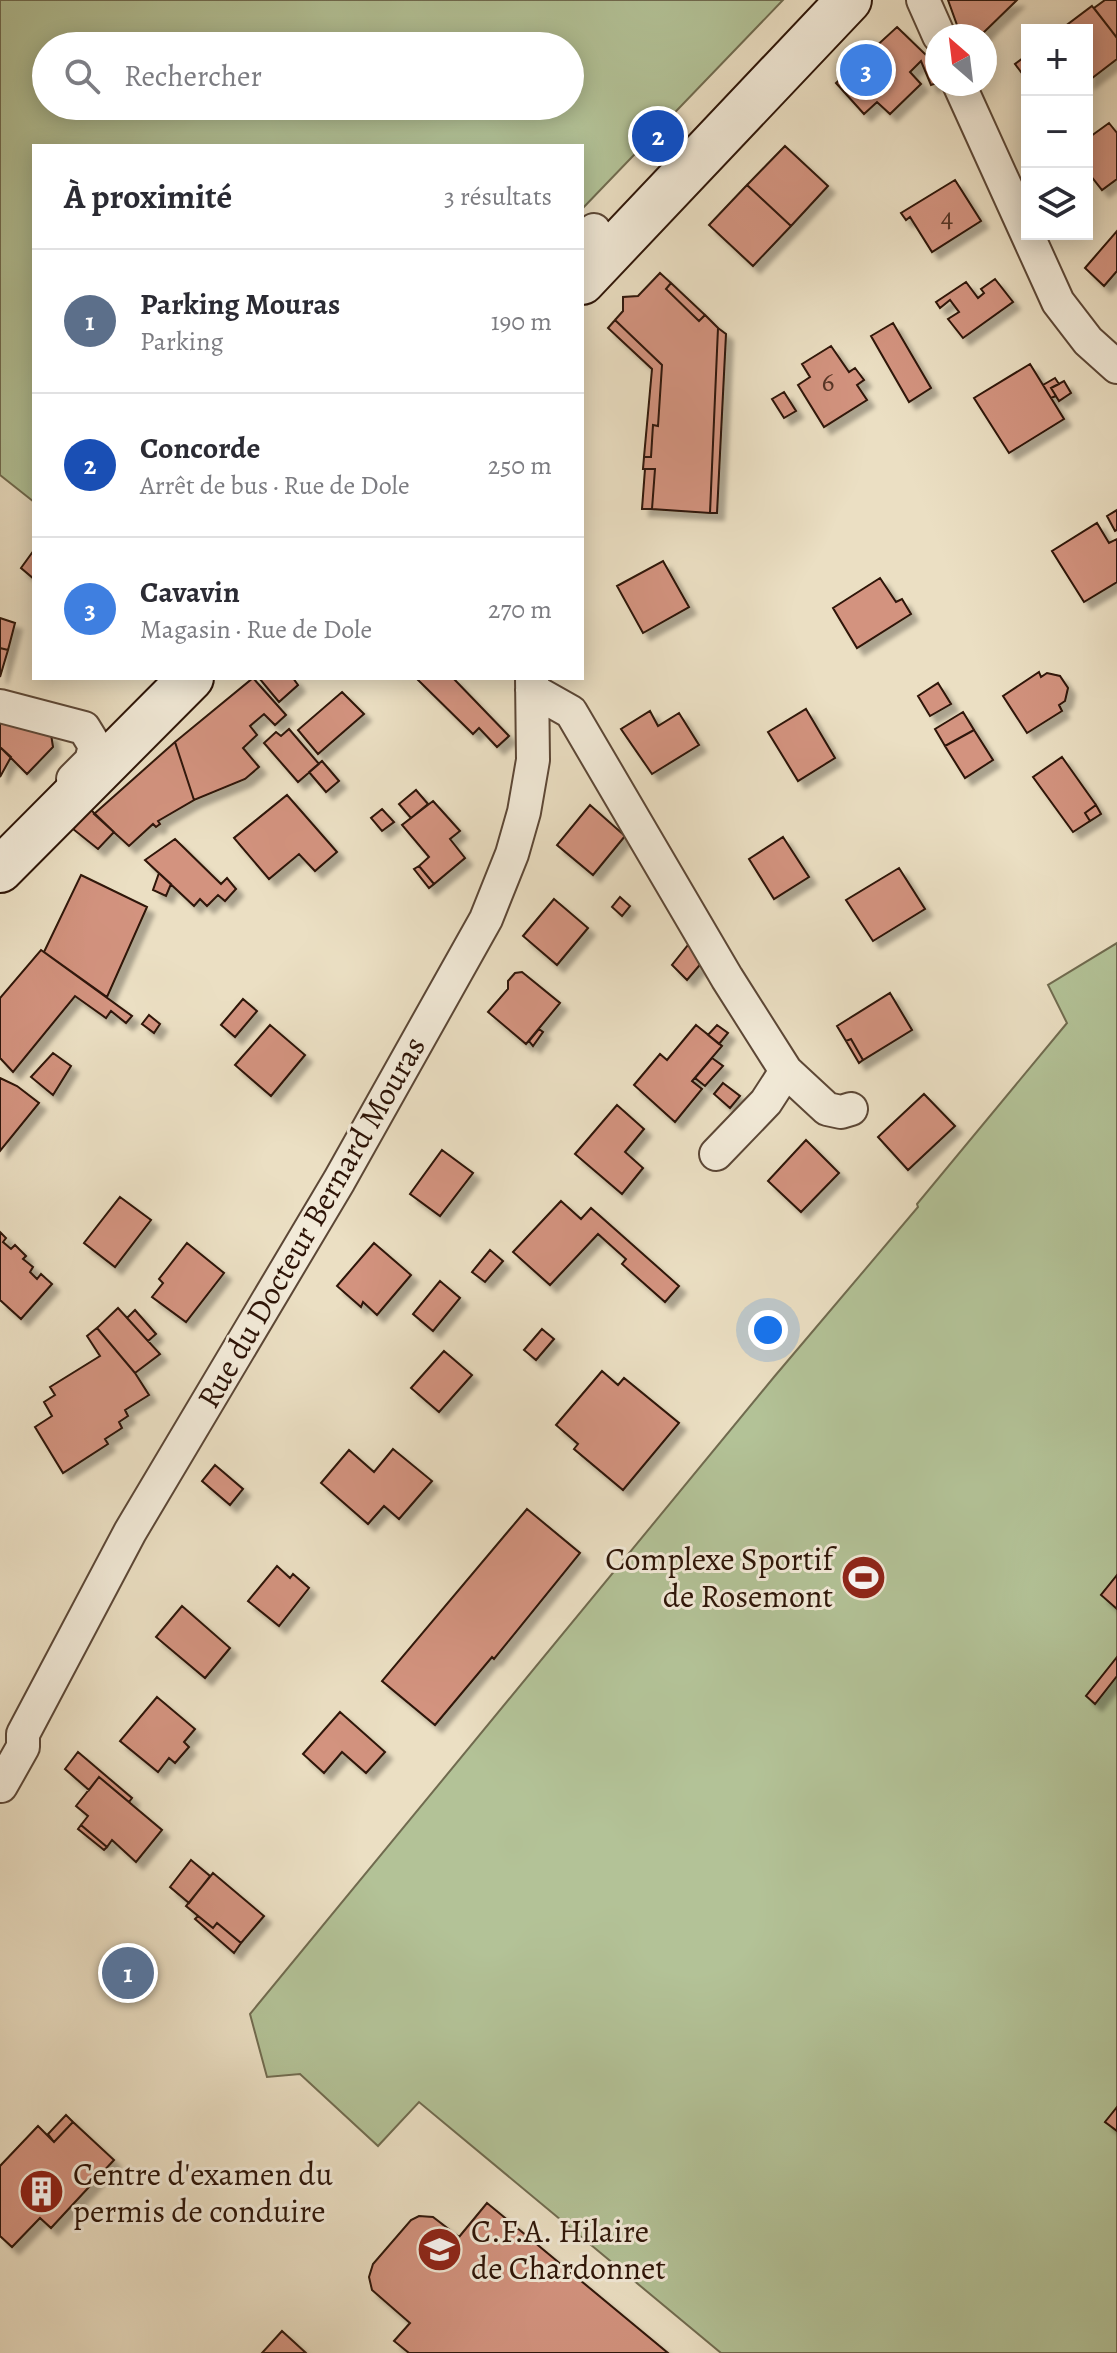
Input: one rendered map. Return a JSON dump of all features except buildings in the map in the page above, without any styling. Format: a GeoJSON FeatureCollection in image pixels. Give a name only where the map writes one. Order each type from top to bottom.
{"type":"FeatureCollection","features":[{"type":"Feature","properties":{"kind":"main road"},"geometry":{"type":"LineString","coordinates":[[586,240],[814,0]]}},
{"type":"Feature","properties":{"kind":"main road"},"geometry":{"type":"LineString","coordinates":[[584,280],[849,0]]}},
{"type":"Feature","properties":{"kind":"main road"},"geometry":{"type":"LineString","coordinates":[[1,858],[92,739],[155,680]]}},
{"type":"Feature","properties":{"kind":"main road"},"geometry":{"type":"LineString","coordinates":[[1,858],[189,680]]}},
{"type":"Feature","properties":{"kind":"street"},"geometry":{"type":"LineString","coordinates":[[923,0],[934,24]]}},
{"type":"Feature","properties":{"kind":"street"},"geometry":{"type":"LineString","coordinates":[[964,96],[1058,302],[1088,341],[1117,367]]}},
{"type":"Feature","properties":{"kind":"street","name":"Rue du Docteur Bernard Mouras"},"geometry":{"type":"LineString","coordinates":[[532,684],[571,712],[727,978],[786,1071],[827,1109],[841,1112],[851,1109]]}},
{"type":"Feature","properties":{"kind":"street","name":"Rue du Docteur Bernard Mouras"},"geometry":{"type":"LineString","coordinates":[[0,1787],[23,1747],[12,1742],[117,1554],[339,1181],[486,919],[512,854],[524,812],[533,760],[532,684]]}},
{"type":"Feature","properties":{"kind":"street"},"geometry":{"type":"LineString","coordinates":[[0,706],[84,728],[92,739]]}},
{"type":"Feature","properties":{"kind":"street"},"geometry":{"type":"LineString","coordinates":[[716,1154],[766,1102],[786,1071]]}},
{"type":"Feature","properties":{"kind":"green space"},"geometry":{"type":"Polygon","coordinates":[[[0,0],[783,0],[584,207],[584,144],[32,144],[32,500],[0,475],[0,0]]]}},
{"type":"Feature","properties":{"kind":"green space","name":"Complexe Sportif de Rosemont"},"geometry":{"type":"Polygon","coordinates":[[[1117,943],[1117,2353],[721,2353],[419,2102],[378,2146],[300,2074],[267,2077],[250,2014],[1067,1023],[1048,985],[1117,943]]]}},
{"type":"Feature","properties":{"kind":"place","name":"Cavavin"},"geometry":{"type":"Point","coordinates":[866,70]}},
{"type":"Feature","properties":{"kind":"place","name":"Concorde"},"geometry":{"type":"Point","coordinates":[658,136]}},
{"type":"Feature","properties":{"kind":"place","name":"Complexe Sportif de Rosemont"},"geometry":{"type":"Point","coordinates":[864,1577]}},
{"type":"Feature","properties":{"kind":"place","name":"Parking Mouras"},"geometry":{"type":"Point","coordinates":[128,1973]}},
{"type":"Feature","properties":{"kind":"place","name":"Centre d'examen du permis de conduire"},"geometry":{"type":"Point","coordinates":[42,2192]}},
{"type":"Feature","properties":{"kind":"place","name":"C.F.A. Hilaire de Chardonnet"},"geometry":{"type":"Point","coordinates":[440,2249]}}]}
